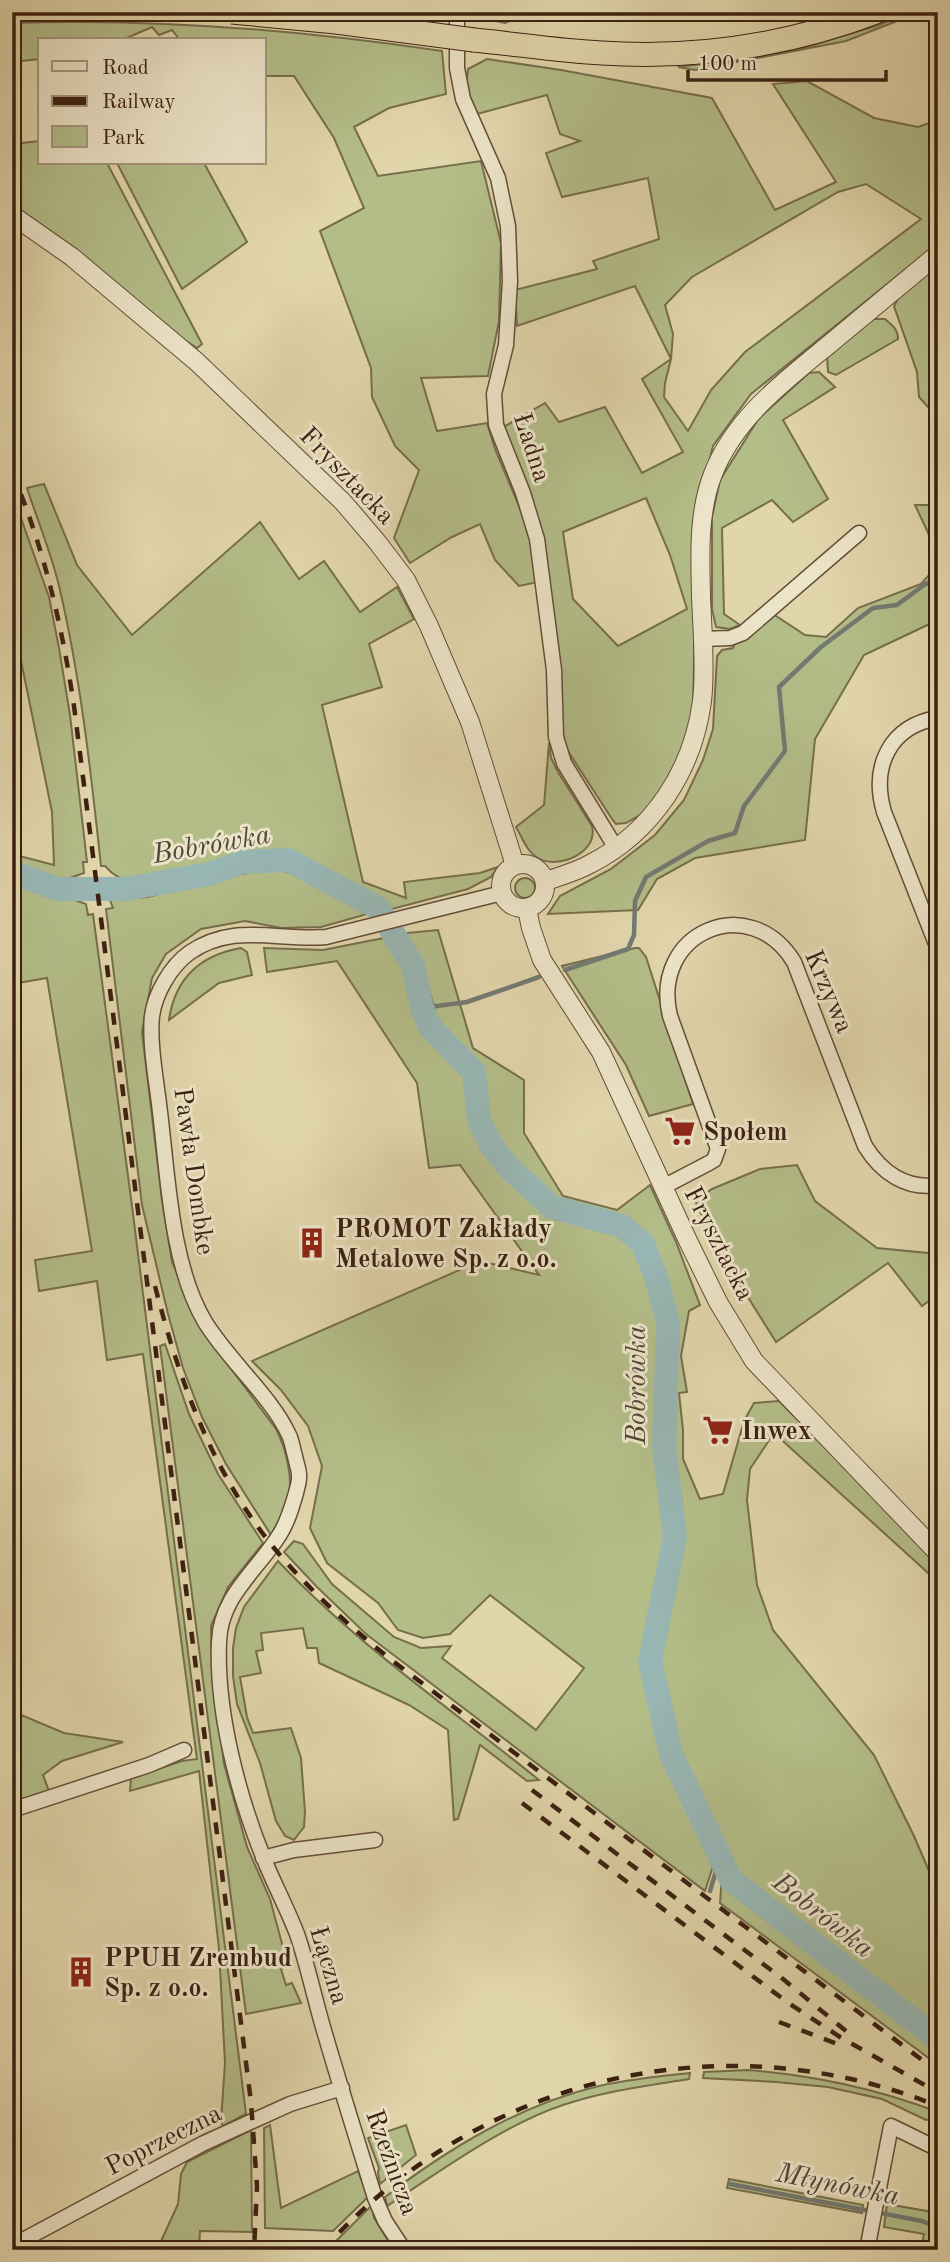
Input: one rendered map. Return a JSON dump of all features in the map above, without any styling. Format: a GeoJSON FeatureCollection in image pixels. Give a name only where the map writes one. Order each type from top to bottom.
{"type":"FeatureCollection","features":[{"type":"Feature","properties":{"kind":"highway"},"geometry":{"type":"LineString","coordinates":[[232,12],[601,53],[698,53],[793,37],[876,12]]}},
{"type":"Feature","properties":{"kind":"street","name":"Ładna"},"geometry":{"type":"LineString","coordinates":[[457,12],[457,68],[463,99],[498,178],[509,226],[510,281],[506,345],[494,394],[496,425],[537,539],[554,670],[555,737],[564,763],[616,848]]}},
{"type":"Feature","properties":{"kind":"street","name":"Frysztacka"},"geometry":{"type":"LineString","coordinates":[[12,215],[72,257],[197,362],[343,502],[392,561],[406,580],[429,626],[470,722],[515,865]]}},
{"type":"Feature","properties":{"kind":"street"},"geometry":{"type":"LineString","coordinates":[[545,881],[589,865],[616,848],[647,822],[664,802],[689,754],[703,698],[701,563],[704,512],[713,474],[729,440],[745,419],[784,382],[938,254]]}},
{"type":"Feature","properties":{"kind":"street"},"geometry":{"type":"LineString","coordinates":[[702,639],[730,638],[743,633],[859,533]]}},
{"type":"Feature","properties":{"kind":"street"},"geometry":{"type":"LineString","coordinates":[[938,718],[913,726],[896,739],[885,756],[878,778],[884,812],[938,948]]}},
{"type":"Feature","properties":{"kind":"street"},"geometry":{"type":"LineString","coordinates":[[515,865],[537,868],[545,881],[544,895],[540,902],[527,909],[509,904],[502,893],[505,874],[515,865]]}},
{"type":"Feature","properties":{"kind":"street","name":"Pawła Dombke"},"geometry":{"type":"LineString","coordinates":[[263,1858],[246,1812],[228,1736],[218,1638],[226,1612],[240,1585],[286,1524],[300,1477],[290,1436],[271,1406],[226,1354],[203,1318],[186,1275],[175,1230],[155,1070],[152,1020],[155,1005],[166,978],[186,955],[210,941],[235,934],[312,938],[360,929],[502,893]]}},
{"type":"Feature","properties":{"kind":"street","name":"Frysztacka"},"geometry":{"type":"LineString","coordinates":[[527,909],[542,960],[601,1052],[718,1302],[754,1361],[938,1553]]}},
{"type":"Feature","properties":{"kind":"street","name":"Krzywa"},"geometry":{"type":"LineString","coordinates":[[663,1187],[714,1160],[718,1149],[670,1016],[666,993],[668,974],[681,950],[694,938],[718,927],[736,926],[756,929],[773,938],[785,948],[794,962],[864,1146],[875,1162],[890,1175],[910,1184],[938,1185]]}},
{"type":"Feature","properties":{"kind":"street"},"geometry":{"type":"LineString","coordinates":[[12,1810],[149,1765],[184,1750]]}},
{"type":"Feature","properties":{"kind":"street"},"geometry":{"type":"LineString","coordinates":[[263,1858],[294,1850],[375,1840]]}},
{"type":"Feature","properties":{"kind":"street","name":"Łączna"},"geometry":{"type":"LineString","coordinates":[[263,1858],[297,1935],[342,2088]]}},
{"type":"Feature","properties":{"kind":"street","name":"Poprzeczna"},"geometry":{"type":"LineString","coordinates":[[12,2246],[204,2143],[290,2104],[342,2088]]}},
{"type":"Feature","properties":{"kind":"street","name":"Rzeźnicza"},"geometry":{"type":"LineString","coordinates":[[342,2088],[379,2208],[404,2250]]}},
{"type":"Feature","properties":{"kind":"street"},"geometry":{"type":"LineString","coordinates":[[867,2250],[891,2126],[938,2149]]}},
{"type":"Feature","properties":{"kind":"green space"},"geometry":{"type":"Polygon","coordinates":[[[470,12],[532,12],[505,23],[471,16],[470,12]]]}},
{"type":"Feature","properties":{"kind":"green space"},"geometry":{"type":"Polygon","coordinates":[[[909,12],[920,12],[846,41],[695,70],[678,67],[776,54],[879,25],[909,12]]]}},
{"type":"Feature","properties":{"kind":"green space"},"geometry":{"type":"Polygon","coordinates":[[[120,22],[228,27],[442,51],[446,94],[389,108],[354,127],[378,176],[481,161],[501,243],[499,321],[488,376],[421,378],[437,431],[487,423],[495,449],[534,542],[538,582],[519,586],[495,560],[480,524],[452,537],[410,563],[394,538],[419,470],[395,446],[372,397],[371,368],[320,231],[364,208],[334,138],[294,76],[266,76],[266,38],[178,38],[172,30],[159,35],[152,27],[127,38],[38,38],[38,59],[12,62],[12,23],[120,22]]]}},
{"type":"Feature","properties":{"kind":"green space"},"geometry":{"type":"Polygon","coordinates":[[[487,59],[712,98],[775,210],[836,182],[773,84],[807,81],[874,118],[918,127],[938,120],[938,202],[935,206],[938,207],[938,243],[751,394],[713,446],[697,509],[693,713],[677,765],[652,808],[626,823],[616,824],[612,819],[566,748],[561,727],[562,683],[543,540],[502,428],[545,403],[559,422],[605,407],[642,473],[683,452],[642,379],[671,359],[635,286],[517,326],[515,290],[597,269],[593,261],[659,239],[648,178],[562,197],[546,153],[580,141],[560,134],[547,95],[477,114],[466,87],[468,69],[487,59]],[[866,184],[838,192],[692,277],[665,305],[673,334],[664,397],[688,431],[711,390],[745,352],[921,219],[866,184]],[[646,498],[563,532],[573,599],[618,646],[687,609],[670,555],[646,498]]]}},
{"type":"Feature","properties":{"kind":"green space"},"geometry":{"type":"Polygon","coordinates":[[[38,141],[38,164],[108,164],[202,344],[197,348],[180,337],[12,207],[12,144],[38,141]]]}},
{"type":"Feature","properties":{"kind":"green space"},"geometry":{"type":"Polygon","coordinates":[[[118,164],[205,164],[247,242],[182,289],[118,164]]]}},
{"type":"Feature","properties":{"kind":"green space"},"geometry":{"type":"Polygon","coordinates":[[[938,264],[938,418],[919,397],[917,372],[894,306],[900,295],[938,264]]]}},
{"type":"Feature","properties":{"kind":"green space"},"geometry":{"type":"Polygon","coordinates":[[[872,319],[885,319],[896,330],[898,339],[836,375],[828,372],[827,356],[872,319]]]}},
{"type":"Feature","properties":{"kind":"green space"},"geometry":{"type":"Polygon","coordinates":[[[819,372],[835,387],[783,420],[828,499],[793,522],[772,500],[722,528],[724,614],[740,625],[730,629],[716,627],[712,609],[712,517],[720,480],[759,418],[809,373],[819,372]]]}},
{"type":"Feature","properties":{"kind":"green space"},"geometry":{"type":"Polygon","coordinates":[[[44,484],[77,565],[132,635],[260,522],[299,579],[324,561],[360,612],[397,587],[414,619],[369,644],[382,687],[322,705],[363,882],[406,898],[404,882],[480,873],[498,867],[491,877],[468,889],[392,909],[293,853],[259,852],[209,867],[133,882],[121,879],[105,866],[101,866],[74,658],[53,564],[27,488],[44,484]]]}},
{"type":"Feature","properties":{"kind":"green space"},"geometry":{"type":"Polygon","coordinates":[[[12,493],[49,597],[70,715],[87,862],[83,862],[84,873],[67,879],[69,898],[86,904],[88,915],[93,914],[246,2114],[223,2126],[221,2122],[225,2063],[219,1949],[199,1771],[130,1791],[131,1778],[182,1761],[197,1759],[143,1354],[107,1360],[97,1281],[39,1291],[35,1260],[92,1251],[47,978],[12,984],[12,854],[54,865],[52,812],[12,617],[12,493]]]}},
{"type":"Feature","properties":{"kind":"green space"},"geometry":{"type":"Polygon","coordinates":[[[915,505],[938,505],[938,554],[915,505]]]}},
{"type":"Feature","properties":{"kind":"green space"},"geometry":{"type":"Polygon","coordinates":[[[938,565],[938,620],[864,655],[815,739],[805,840],[695,858],[657,879],[638,910],[548,914],[560,896],[611,869],[655,835],[684,800],[703,760],[713,729],[717,656],[722,650],[733,648],[735,642],[773,614],[805,635],[826,637],[858,608],[921,584],[938,565]]]}},
{"type":"Feature","properties":{"kind":"green space"},"geometry":{"type":"Polygon","coordinates":[[[549,743],[551,758],[558,772],[592,826],[592,836],[583,851],[575,857],[555,862],[534,855],[516,827],[544,805],[549,743]]]}},
{"type":"Feature","properties":{"kind":"green space"},"geometry":{"type":"Polygon","coordinates":[[[276,868],[312,881],[371,913],[321,927],[281,928],[245,921],[201,929],[166,954],[152,978],[142,1032],[172,1262],[203,1331],[276,1429],[286,1456],[290,1476],[289,1496],[271,1535],[226,1464],[202,1417],[183,1368],[168,1314],[142,1205],[106,909],[113,908],[110,900],[148,897],[215,879],[276,868]]]}},
{"type":"Feature","properties":{"kind":"green space"},"geometry":{"type":"Polygon","coordinates":[[[525,878],[532,881],[535,888],[532,895],[525,898],[518,895],[515,888],[518,881],[525,878]]]}},
{"type":"Feature","properties":{"kind":"green space"},"geometry":{"type":"Polygon","coordinates":[[[438,930],[473,1048],[524,1080],[524,1133],[563,1196],[617,1210],[650,1185],[700,1305],[689,1311],[681,1356],[687,1392],[679,1393],[683,1459],[700,1499],[723,1494],[744,1421],[754,1403],[779,1401],[915,1538],[938,1566],[938,1582],[774,1433],[750,1469],[747,1500],[757,1585],[773,1630],[874,1755],[938,1892],[938,2031],[732,1874],[696,1797],[673,1734],[658,1679],[656,1656],[682,1540],[682,1503],[672,1446],[678,1322],[667,1285],[644,1241],[622,1220],[551,1197],[510,1161],[483,1115],[485,1073],[470,1064],[439,1026],[424,970],[406,933],[438,930]]]}},
{"type":"Feature","properties":{"kind":"green space"},"geometry":{"type":"Polygon","coordinates":[[[389,937],[406,973],[424,1029],[465,1075],[470,1106],[481,1143],[514,1182],[554,1219],[608,1230],[638,1248],[654,1291],[661,1329],[656,1420],[668,1540],[644,1662],[666,1763],[714,1863],[705,1891],[366,1634],[284,1552],[294,1541],[303,1544],[332,1584],[394,1637],[421,1648],[451,1646],[442,1658],[536,1730],[584,1668],[490,1595],[450,1634],[423,1638],[398,1630],[378,1603],[327,1563],[310,1528],[322,1466],[308,1426],[281,1390],[252,1361],[480,1261],[539,1275],[460,1165],[429,1168],[417,1083],[337,961],[267,972],[264,948],[323,950],[389,937]]]}},
{"type":"Feature","properties":{"kind":"green space"},"geometry":{"type":"Polygon","coordinates":[[[241,948],[247,952],[252,975],[219,983],[169,1020],[177,992],[192,971],[214,956],[241,948]]]}},
{"type":"Feature","properties":{"kind":"green space"},"geometry":{"type":"Polygon","coordinates":[[[639,948],[646,957],[693,1104],[649,1116],[626,1065],[562,966],[639,948]]]}},
{"type":"Feature","properties":{"kind":"green space"},"geometry":{"type":"Polygon","coordinates":[[[797,1165],[815,1201],[877,1248],[938,1254],[938,1294],[922,1306],[888,1263],[776,1342],[719,1251],[695,1201],[712,1189],[760,1169],[797,1165]]]}},
{"type":"Feature","properties":{"kind":"green space"},"geometry":{"type":"Polygon","coordinates":[[[165,1344],[189,1414],[218,1474],[263,1543],[228,1587],[211,1626],[212,1669],[224,1764],[247,1847],[270,1899],[288,1966],[281,1969],[286,1985],[292,1983],[301,2003],[246,2014],[160,1346],[165,1344]]]}},
{"type":"Feature","properties":{"kind":"green space"},"geometry":{"type":"Polygon","coordinates":[[[278,1561],[371,1648],[539,1780],[527,1781],[480,1745],[458,1819],[454,1820],[448,1730],[409,1705],[319,1663],[317,1648],[307,1648],[303,1628],[261,1633],[263,1650],[256,1651],[261,1673],[240,1677],[247,1717],[253,1733],[291,1728],[301,1758],[304,1827],[294,1840],[285,1836],[276,1821],[260,1763],[237,1704],[233,1676],[236,1628],[244,1607],[278,1561]]]}},
{"type":"Feature","properties":{"kind":"green space"},"geometry":{"type":"Polygon","coordinates":[[[12,1696],[21,1715],[64,1733],[123,1742],[62,1761],[43,1775],[49,1791],[12,1802],[12,1696]]]}},
{"type":"Feature","properties":{"kind":"green space"},"geometry":{"type":"Polygon","coordinates":[[[722,1874],[737,1897],[938,2051],[938,2065],[720,1903],[722,1874]]]}},
{"type":"Feature","properties":{"kind":"green space"},"geometry":{"type":"Polygon","coordinates":[[[749,2070],[798,2076],[868,2090],[938,2112],[938,2118],[926,2120],[882,2099],[828,2087],[703,2078],[704,2072],[749,2070]]]}},
{"type":"Feature","properties":{"kind":"green space"},"geometry":{"type":"Polygon","coordinates":[[[690,2073],[689,2079],[594,2096],[541,2113],[496,2136],[387,2206],[385,2197],[434,2162],[486,2130],[541,2104],[599,2086],[690,2073]]]}},
{"type":"Feature","properties":{"kind":"green space"},"geometry":{"type":"Polygon","coordinates":[[[270,2125],[281,2208],[358,2171],[368,2197],[333,2231],[265,2228],[264,2128],[270,2125]]]}},
{"type":"Feature","properties":{"kind":"green space"},"geometry":{"type":"Polygon","coordinates":[[[406,2125],[416,2155],[380,2184],[379,2168],[368,2138],[406,2125]]]}},
{"type":"Feature","properties":{"kind":"green space"},"geometry":{"type":"Polygon","coordinates":[[[251,2130],[252,2232],[200,2231],[199,2250],[157,2250],[178,2204],[181,2174],[187,2162],[251,2130]]]}},
{"type":"Feature","properties":{"kind":"green space"},"geometry":{"type":"Polygon","coordinates":[[[729,2179],[863,2205],[862,2213],[727,2188],[729,2179]]]}},
{"type":"Feature","properties":{"kind":"green space"},"geometry":{"type":"Polygon","coordinates":[[[887,2204],[927,2211],[938,2216],[938,2250],[921,2250],[924,2234],[884,2227],[887,2204]]]}},
{"type":"Feature","properties":{"kind":"green space"},"geometry":{"type":"Polygon","coordinates":[[[372,2205],[374,2218],[394,2250],[327,2250],[372,2205]]]}},
{"type":"Feature","properties":{"kind":"waterway"},"geometry":{"type":"LineString","coordinates":[[565,970],[628,949],[634,935],[635,901],[646,877],[708,841],[735,833],[744,806],[785,751],[779,687],[821,647],[873,608],[897,605],[938,578]]}},
{"type":"Feature","properties":{"kind":"waterway","name":"Bobrówka"},"geometry":{"type":"LineString","coordinates":[[12,872],[57,889],[126,889],[209,874],[243,862],[288,860],[378,908],[413,966],[422,1008],[430,1027],[474,1072],[479,1120],[491,1145],[509,1168],[552,1207],[622,1226],[643,1244],[657,1280],[668,1323],[664,1447],[675,1537],[650,1661],[671,1754],[731,1880],[938,2039]]}},
{"type":"Feature","properties":{"kind":"waterway"},"geometry":{"type":"LineString","coordinates":[[422,1008],[467,1002],[539,977]]}},
{"type":"Feature","properties":{"kind":"waterway","name":"Młynówka"},"geometry":{"type":"LineString","coordinates":[[710,1891],[720,1858]]}},
{"type":"Feature","properties":{"kind":"waterway","name":"Młynówka"},"geometry":{"type":"LineString","coordinates":[[730,2184],[922,2221],[938,2228]]}},
{"type":"Feature","properties":{"kind":"railway"},"geometry":{"type":"LineString","coordinates":[[12,472],[34,529],[50,587],[74,706],[251,2102],[257,2186],[254,2250]]}},
{"type":"Feature","properties":{"kind":"railway"},"geometry":{"type":"LineString","coordinates":[[155,1286],[175,1356],[215,1456],[252,1519],[316,1594],[394,1662],[938,2072]]}},
{"type":"Feature","properties":{"kind":"railway"},"geometry":{"type":"LineString","coordinates":[[532,1790],[783,1979],[846,2031]]}},
{"type":"Feature","properties":{"kind":"railway"},"geometry":{"type":"LineString","coordinates":[[522,1803],[787,2002],[840,2037],[937,2092]]}},
{"type":"Feature","properties":{"kind":"railway"},"geometry":{"type":"LineString","coordinates":[[779,2022],[840,2045]]}},
{"type":"Feature","properties":{"kind":"railway"},"geometry":{"type":"LineString","coordinates":[[323,2250],[385,2191],[454,2142],[528,2105],[607,2080],[689,2068],[772,2067],[856,2080],[938,2106]]}},
{"type":"Feature","properties":{"kind":"place","name":"Społem"},"geometry":{"type":"Point","coordinates":[680,1131]}},
{"type":"Feature","properties":{"kind":"place","name":"PROMOT Zakłady Metalowe Sp. z o.o."},"geometry":{"type":"Point","coordinates":[312,1243]}},
{"type":"Feature","properties":{"kind":"place","name":"Inwex"},"geometry":{"type":"Point","coordinates":[718,1430]}},
{"type":"Feature","properties":{"kind":"place","name":"PPUH Zrembud Sp. z o.o."},"geometry":{"type":"Point","coordinates":[81,1972]}}]}
